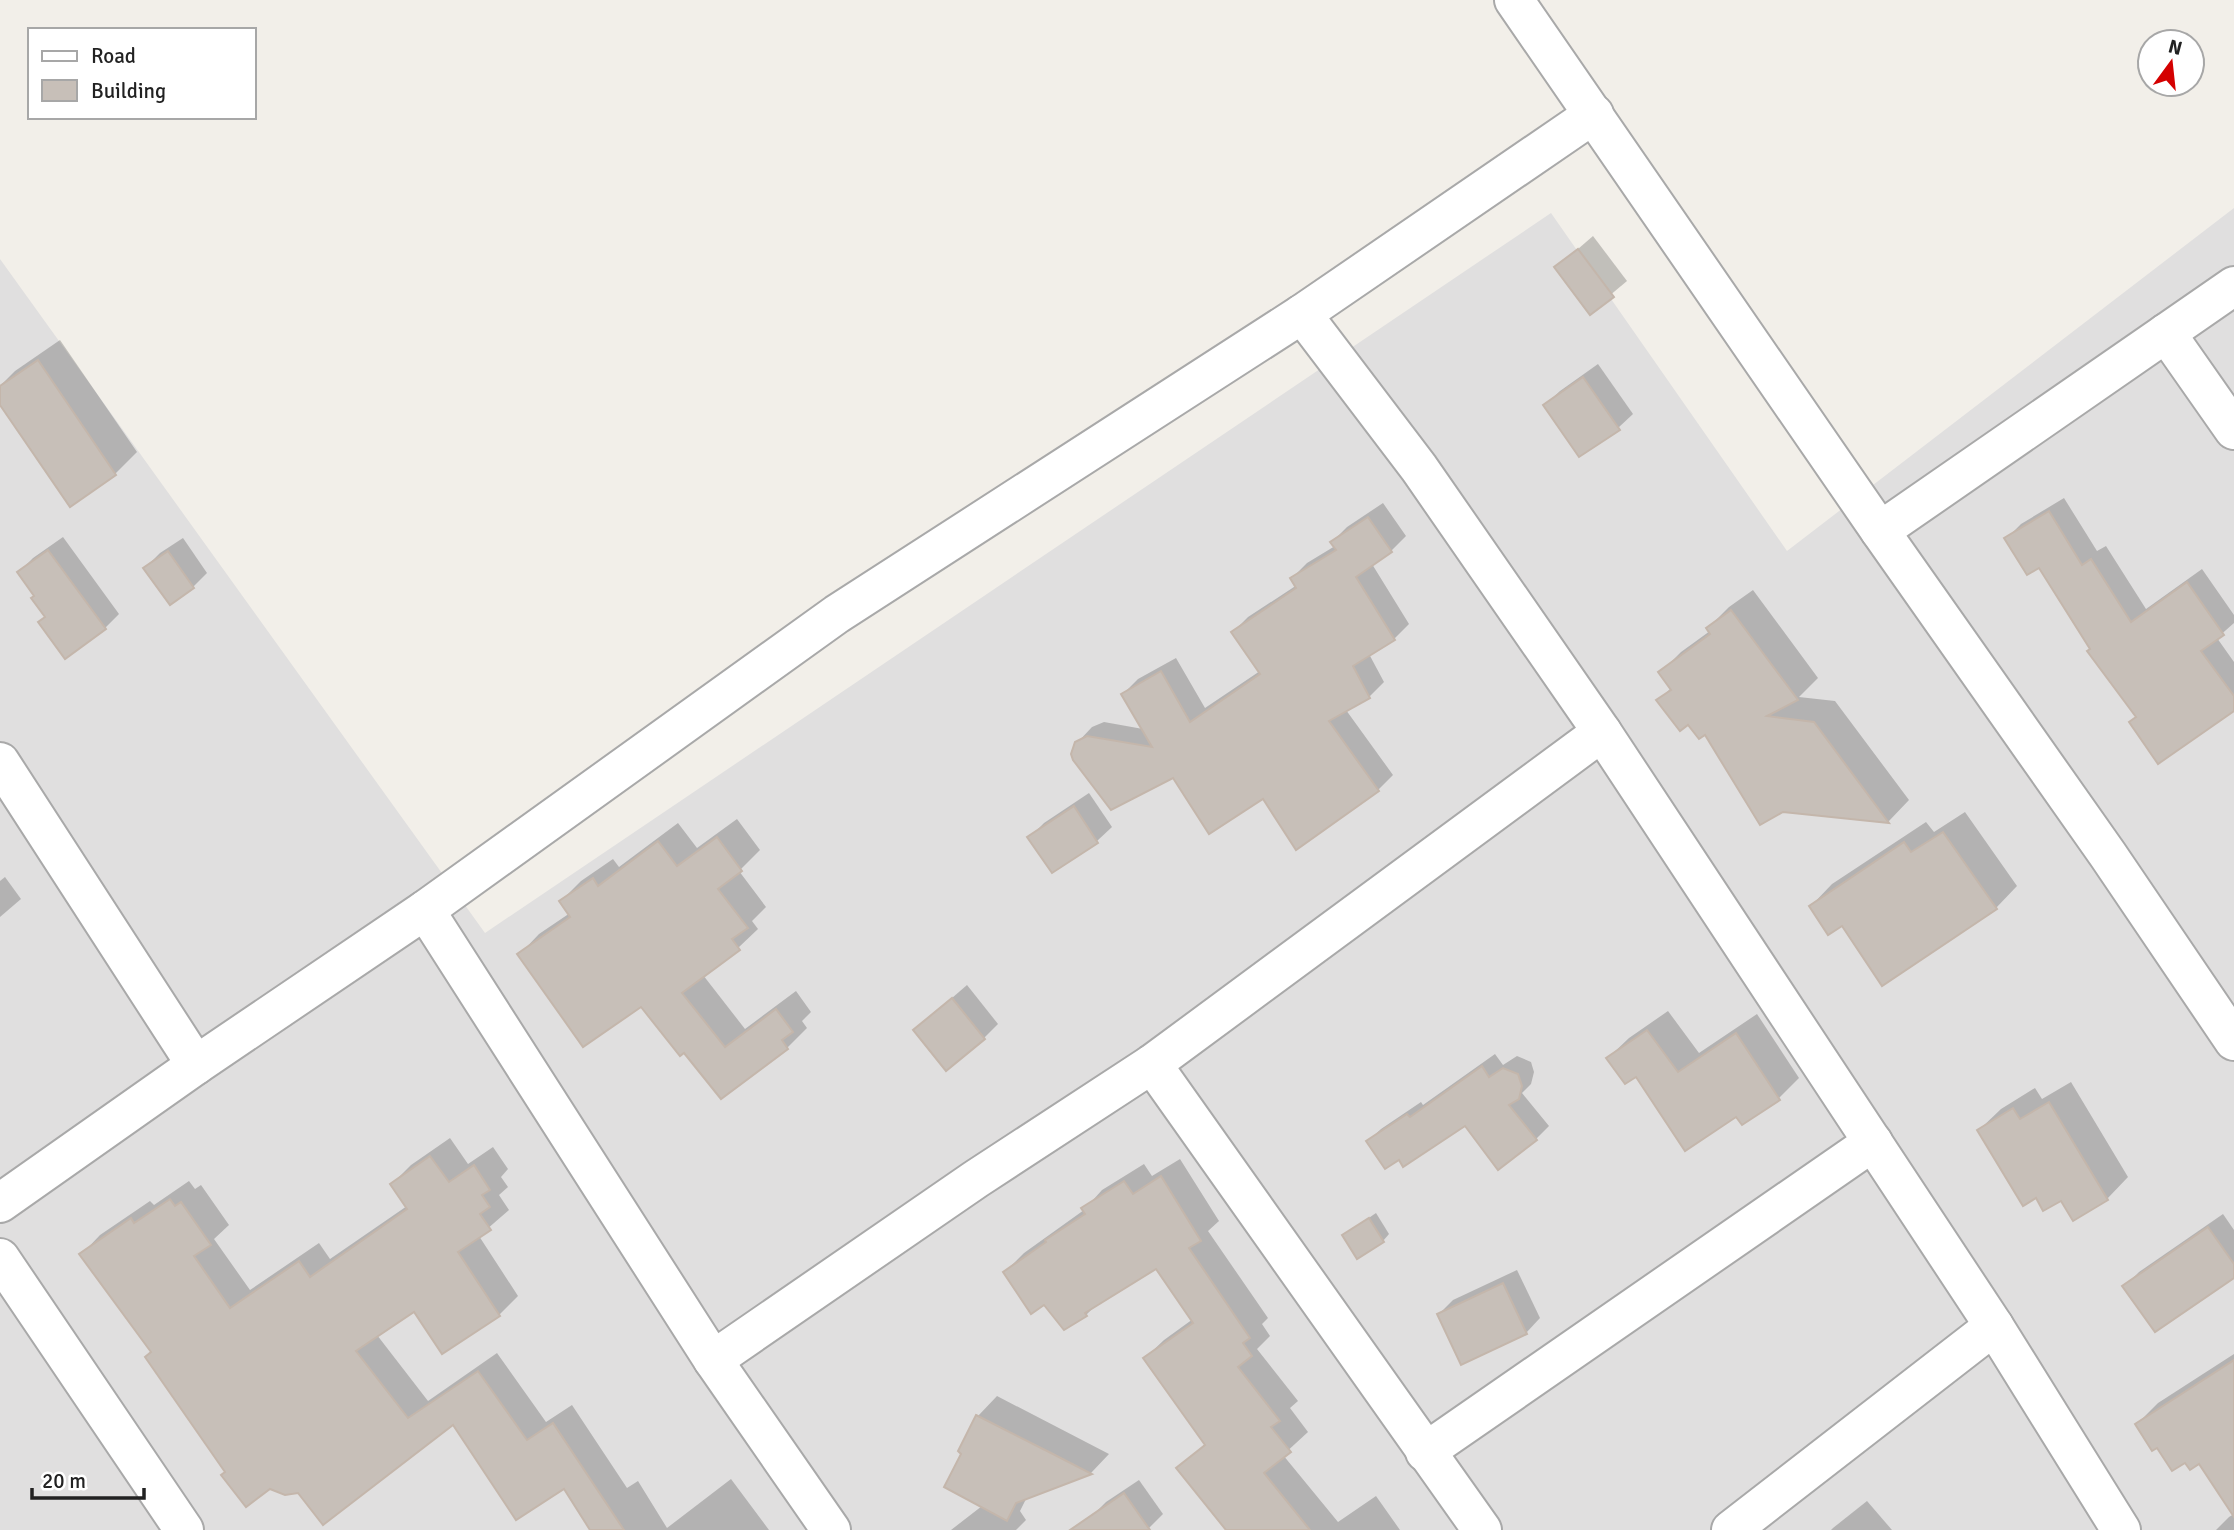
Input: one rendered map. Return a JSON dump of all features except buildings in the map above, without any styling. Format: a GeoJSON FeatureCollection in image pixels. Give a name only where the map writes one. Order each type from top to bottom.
{"type":"FeatureCollection","features":[{"type":"Feature","properties":{"kind":"street"},"geometry":{"type":"LineString","coordinates":[[1514,0],[1880,531],[2108,855],[2234,1041]]}},
{"type":"Feature","properties":{"kind":"street"},"geometry":{"type":"LineString","coordinates":[[0,1203],[425,909],[836,614],[1302,314],[1594,114]]}},
{"type":"Feature","properties":{"kind":"street"},"geometry":{"type":"LineString","coordinates":[[1880,531],[2234,286]]}},
{"type":"Feature","properties":{"kind":"street"},"geometry":{"type":"LineString","coordinates":[[1302,314],[1419,468],[1602,732],[1994,1326],[2121,1530]]}},
{"type":"Feature","properties":{"kind":"street"},"geometry":{"type":"LineString","coordinates":[[2166,333],[2234,430]]}},
{"type":"Feature","properties":{"kind":"street"},"geometry":{"type":"LineString","coordinates":[[713,1360],[976,1179],[1152,1064],[1602,732]]}},
{"type":"Feature","properties":{"kind":"street"},"geometry":{"type":"LineString","coordinates":[[0,762],[196,1065]]}},
{"type":"Feature","properties":{"kind":"street"},"geometry":{"type":"LineString","coordinates":[[425,909],[713,1360],[831,1530]]}},
{"type":"Feature","properties":{"kind":"street"},"geometry":{"type":"LineString","coordinates":[[1152,1064],[1482,1530]]}},
{"type":"Feature","properties":{"kind":"street"},"geometry":{"type":"LineString","coordinates":[[1425,1452],[1873,1143]]}},
{"type":"Feature","properties":{"kind":"street"},"geometry":{"type":"LineString","coordinates":[[0,1258],[184,1530]]}},
{"type":"Feature","properties":{"kind":"street"},"geometry":{"type":"LineString","coordinates":[[1731,1530],[1994,1326]]}},
{"type":"Feature","properties":{"kind":"shaded area"},"geometry":{"type":"Polygon","coordinates":[[[2234,208],[2234,1530],[0,1530],[0,259],[485,933],[1551,213],[1787,551],[2234,208]]]}}]}
